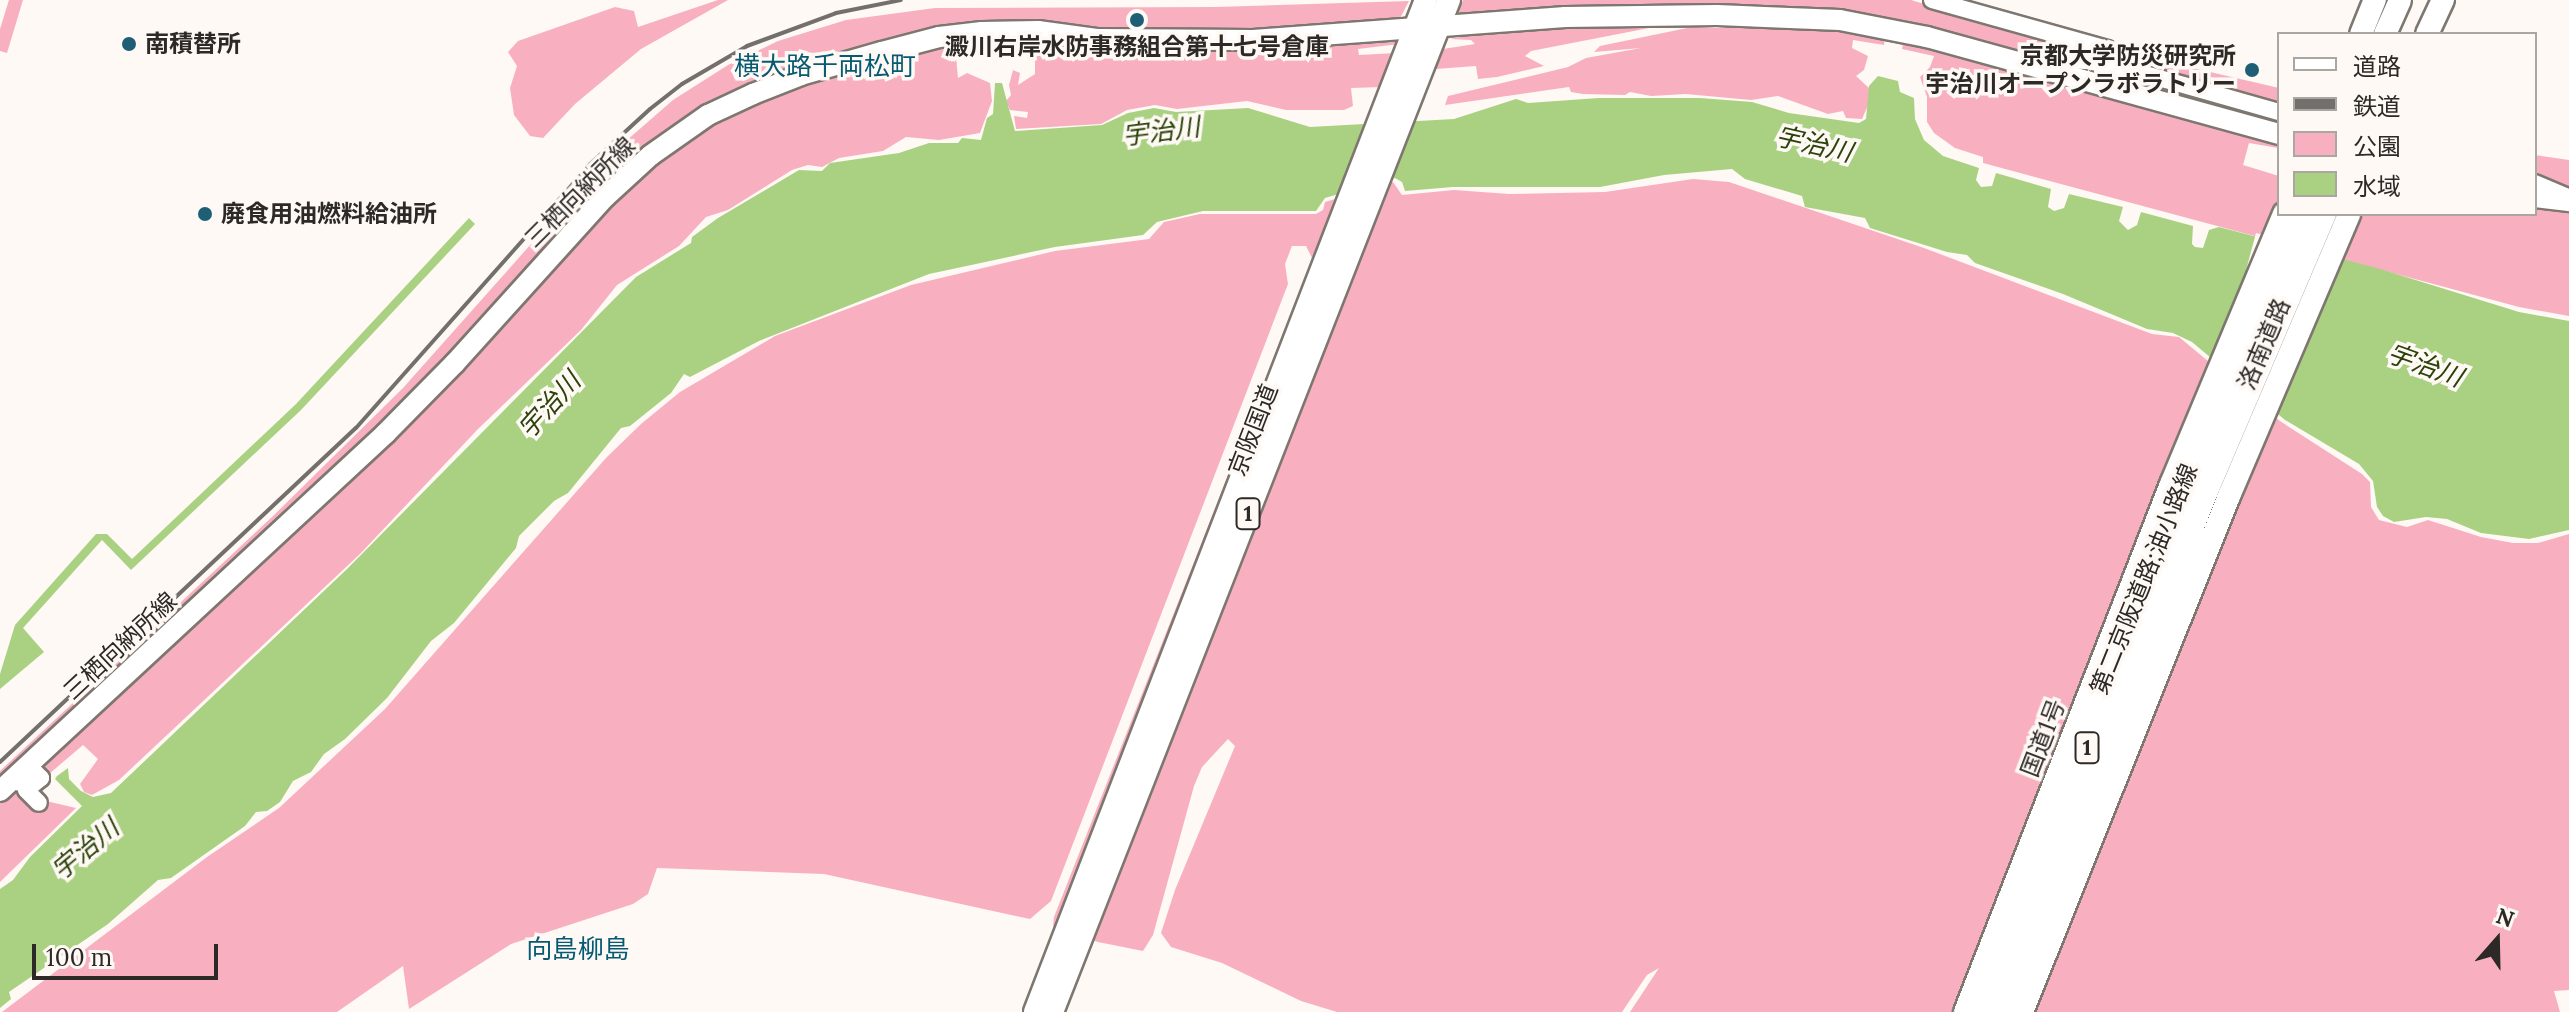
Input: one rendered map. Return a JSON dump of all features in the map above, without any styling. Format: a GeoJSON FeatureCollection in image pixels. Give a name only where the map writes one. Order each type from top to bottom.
{"type":"FeatureCollection","features":[{"type":"Feature","properties":{"kind":"highway","name":"京阪国道"},"geometry":{"type":"LineString","coordinates":[[1424,34],[1426,0]]}},
{"type":"Feature","properties":{"kind":"highway","name":"京阪国道"},"geometry":{"type":"LineString","coordinates":[[1035,1012],[1055,984],[1424,34],[1449,0]]}},
{"type":"Feature","properties":{"kind":"highway"},"geometry":{"type":"LineString","coordinates":[[2362,32],[2375,0]]}},
{"type":"Feature","properties":{"kind":"highway"},"geometry":{"type":"LineString","coordinates":[[2386,32],[2400,0]]}},
{"type":"Feature","properties":{"kind":"highway"},"geometry":{"type":"LineString","coordinates":[[2403,32],[2417,0]]}},
{"type":"Feature","properties":{"kind":"highway"},"geometry":{"type":"LineString","coordinates":[[2428,32],[2443,0]]}},
{"type":"Feature","properties":{"kind":"highway","name":"洛南道路"},"geometry":{"type":"LineString","coordinates":[[2171,484],[2283,216]]}},
{"type":"Feature","properties":{"kind":"highway","name":"第二京阪道路;油小路線"},"geometry":{"type":"LineString","coordinates":[[1982,1012],[2192,485],[2306,216]]}},
{"type":"Feature","properties":{"kind":"highway","name":"第二京阪道路;油小路線"},"geometry":{"type":"LineString","coordinates":[[2000,1012],[2201,506],[2324,216]]}},
{"type":"Feature","properties":{"kind":"highway","name":"洛南道路"},"geometry":{"type":"LineString","coordinates":[[2022,1012],[2229,496],[2348,216]]}},
{"type":"Feature","properties":{"kind":"highway","name":"国道1号"},"geometry":{"type":"LineString","coordinates":[[1965,1012],[2171,484]]}},
{"type":"Feature","properties":{"kind":"highway","name":"京阪国道"},"geometry":{"type":"LineString","coordinates":[[1052,1012],[1055,984]]}},
{"type":"Feature","properties":{"kind":"main road","name":"三栖向納所線"},"geometry":{"type":"LineString","coordinates":[[0,791],[386,433],[455,363],[605,197],[651,155],[708,115],[801,75],[939,37],[1038,31],[1098,39],[1253,40],[1424,34],[1658,15],[1827,20],[1898,31],[2006,58],[2277,133]]}},
{"type":"Feature","properties":{"kind":"main road"},"geometry":{"type":"LineString","coordinates":[[2537,197],[2569,200]]}},
{"type":"Feature","properties":{"kind":"street"},"geometry":{"type":"LineString","coordinates":[[1932,0],[2107,49],[2127,69]]}},
{"type":"Feature","properties":{"kind":"street"},"geometry":{"type":"LineString","coordinates":[[2006,58],[2087,61],[2127,69],[2277,111]]}},
{"type":"Feature","properties":{"kind":"street"},"geometry":{"type":"LineString","coordinates":[[2537,184],[2569,200]]}},
{"type":"Feature","properties":{"kind":"street"},"geometry":{"type":"LineString","coordinates":[[0,799],[34,771],[41,778],[26,790],[39,803]]}},
{"type":"Feature","properties":{"kind":"green space"},"geometry":{"type":"Polygon","coordinates":[[[9,0],[23,0],[7,53],[0,51],[0,29],[9,0]]]}},
{"type":"Feature","properties":{"kind":"green space"},"geometry":{"type":"Polygon","coordinates":[[[718,0],[728,0],[641,49],[575,104],[543,138],[530,136],[514,115],[510,88],[517,66],[508,52],[518,41],[615,7],[634,11],[638,27],[718,0]]]}},
{"type":"Feature","properties":{"kind":"green space"},"geometry":{"type":"Polygon","coordinates":[[[1463,0],[1911,0],[2099,57],[2003,49],[1812,9],[1776,7],[1766,12],[1467,19],[1458,11],[1463,0]]]}},
{"type":"Feature","properties":{"kind":"green space"},"geometry":{"type":"Polygon","coordinates":[[[1409,1],[1398,22],[1240,34],[999,26],[715,103],[533,267],[305,502],[0,784],[0,771],[272,517],[403,388],[611,154],[673,100],[728,65],[778,41],[846,20],[935,8],[1216,7],[1409,1]]]}},
{"type":"Feature","properties":{"kind":"green space"},"geometry":{"type":"Polygon","coordinates":[[[1728,19],[1809,23],[1885,37],[1884,45],[1853,40],[1852,48],[1868,56],[1864,70],[1856,76],[1869,88],[1869,103],[1862,119],[1846,118],[1843,111],[1828,114],[1778,96],[1751,100],[1686,94],[1651,96],[1630,92],[1625,95],[1583,94],[1571,92],[1569,87],[1445,105],[1448,96],[1568,67],[1586,58],[1641,48],[1594,52],[1600,46],[1692,27],[1726,28],[1728,19]]]}},
{"type":"Feature","properties":{"kind":"green space"},"geometry":{"type":"Polygon","coordinates":[[[1680,22],[1531,51],[1525,56],[1544,66],[1497,77],[1478,79],[1476,66],[1436,69],[1443,49],[1475,44],[1471,40],[1450,39],[1470,35],[1530,27],[1680,22]]]}},
{"type":"Feature","properties":{"kind":"green space"},"geometry":{"type":"Polygon","coordinates":[[[988,36],[989,43],[955,46],[958,78],[967,73],[990,83],[992,101],[980,133],[939,140],[906,137],[883,151],[839,158],[822,167],[808,165],[792,170],[728,210],[706,217],[679,246],[617,285],[581,330],[478,429],[360,554],[119,780],[92,795],[84,792],[80,784],[98,759],[83,745],[49,774],[42,762],[265,560],[430,399],[625,191],[669,155],[712,126],[800,84],[879,58],[988,36]]]}},
{"type":"Feature","properties":{"kind":"green space"},"geometry":{"type":"Polygon","coordinates":[[[999,36],[1074,46],[1085,55],[1124,50],[1228,52],[1362,42],[1396,41],[1395,44],[1399,44],[1358,49],[1359,55],[1396,53],[1383,87],[1351,88],[1353,106],[1344,110],[1286,110],[1247,101],[1177,109],[1155,105],[1127,110],[1101,124],[1016,129],[1014,116],[1027,118],[1028,112],[1010,110],[1006,101],[1011,95],[1009,85],[1013,70],[1020,73],[1018,85],[1035,74],[1035,42],[999,43],[999,36]]]}},
{"type":"Feature","properties":{"kind":"green space"},"geometry":{"type":"Polygon","coordinates":[[[1904,40],[2277,140],[2277,148],[2249,143],[2243,165],[2277,175],[2277,216],[2537,216],[2537,200],[2569,204],[2569,316],[2519,307],[1983,163],[1983,157],[1955,148],[1934,133],[1927,122],[1927,97],[1920,77],[1930,67],[1934,56],[1902,49],[1904,40]]]}},
{"type":"Feature","properties":{"kind":"green space"},"geometry":{"type":"Polygon","coordinates":[[[2137,55],[2277,88],[2277,107],[2180,80],[2137,55]]]}},
{"type":"Feature","properties":{"kind":"green space"},"geometry":{"type":"Polygon","coordinates":[[[2052,64],[2116,72],[2277,117],[2277,128],[2052,64]]]}},
{"type":"Feature","properties":{"kind":"green space"},"geometry":{"type":"Polygon","coordinates":[[[2537,155],[2569,160],[2569,188],[2537,179],[2537,155]]]}},
{"type":"Feature","properties":{"kind":"green space"},"geometry":{"type":"Polygon","coordinates":[[[1693,179],[1729,182],[1924,248],[2152,334],[2179,337],[2280,421],[2362,474],[2370,482],[2371,507],[2379,520],[2407,527],[2428,520],[2481,537],[2513,543],[2538,543],[2569,534],[2569,990],[2554,991],[2560,1012],[1630,1012],[1659,968],[1647,975],[1622,1012],[1337,1012],[1301,1001],[1222,963],[1171,947],[1161,933],[1175,890],[1235,746],[1228,739],[1202,767],[1194,786],[1153,935],[1143,951],[1098,942],[1053,926],[1313,260],[1306,246],[1292,246],[1285,264],[1288,284],[1051,901],[1030,919],[824,874],[657,868],[648,894],[633,904],[511,944],[409,1009],[403,966],[337,1012],[2,1012],[207,857],[279,808],[385,709],[606,458],[641,424],[680,392],[775,336],[911,285],[1055,251],[1149,239],[1164,222],[1200,214],[1316,214],[1323,210],[1325,202],[1393,182],[1402,195],[1454,190],[1509,194],[1605,192],[1693,179]]]}},
{"type":"Feature","properties":{"kind":"green space"},"geometry":{"type":"Polygon","coordinates":[[[34,771],[27,790],[46,801],[76,808],[0,882],[0,799],[34,771]]]}},
{"type":"Feature","properties":{"kind":"water","name":"宇治川"},"geometry":{"type":"Polygon","coordinates":[[[1878,76],[1898,81],[1900,92],[1914,98],[1915,119],[1924,140],[1943,156],[1979,168],[1976,180],[1981,187],[1992,186],[1996,173],[2051,189],[2048,207],[2054,211],[2064,208],[2069,194],[2123,207],[2119,221],[2128,230],[2137,225],[2141,212],[2193,226],[2192,244],[2203,248],[2209,230],[2219,227],[2377,268],[2519,312],[2569,321],[2569,530],[2529,539],[2481,533],[2447,519],[2426,517],[2394,522],[2383,516],[2377,507],[2373,481],[2359,464],[2285,420],[2192,342],[2173,333],[2147,329],[2063,294],[1975,263],[1967,255],[1947,252],[1870,228],[1865,218],[1805,207],[1802,196],[1745,179],[1732,169],[1664,175],[1600,187],[1453,187],[1405,191],[1402,182],[1395,178],[1325,198],[1316,211],[1203,211],[1157,222],[1143,235],[1055,247],[929,274],[759,341],[690,377],[684,374],[671,393],[630,426],[621,428],[568,493],[554,501],[519,536],[516,548],[454,623],[431,641],[387,698],[345,739],[324,754],[311,772],[293,781],[280,802],[267,811],[256,812],[245,826],[171,878],[158,880],[108,924],[9,992],[11,999],[0,1008],[0,889],[13,880],[30,857],[82,806],[55,779],[57,776],[68,768],[69,779],[81,791],[93,797],[111,793],[347,569],[636,277],[691,243],[692,237],[718,218],[799,170],[822,171],[830,163],[899,153],[929,143],[958,143],[962,138],[981,140],[987,118],[993,114],[995,83],[1002,83],[1015,131],[1102,125],[1128,113],[1154,108],[1176,112],[1248,108],[1310,127],[1454,119],[1516,99],[1528,103],[1599,98],[1700,98],[1752,102],[1789,113],[1859,123],[1866,119],[1869,86],[1878,76]]]}},
{"type":"Feature","properties":{"kind":"water"},"geometry":{"type":"Polygon","coordinates":[[[469,218],[475,224],[301,410],[131,570],[102,540],[23,628],[44,652],[0,689],[0,674],[15,625],[96,534],[107,534],[132,559],[296,404],[469,218]]]}},
{"type":"Feature","properties":{"kind":"pier"},"geometry":{"type":"Polygon","coordinates":[[[2256,233],[2283,240],[2248,370],[2221,362],[2256,233]]]}},
{"type":"Feature","properties":{"kind":"railway"},"geometry":{"type":"LineString","coordinates":[[0,762],[356,428],[590,164],[650,109],[682,84],[747,46],[836,13],[901,0]]}},
{"type":"Feature","properties":{"kind":"place","name":"澱川右岸水防事務組合第十七号倉庫"},"geometry":{"type":"Point","coordinates":[1137,20]}},
{"type":"Feature","properties":{"kind":"place","name":"南積替所"},"geometry":{"type":"Point","coordinates":[129,44]}},
{"type":"Feature","properties":{"kind":"place","name":"京都大学防災研究所 宇治川オープンラボラトリー"},"geometry":{"type":"Point","coordinates":[2252,70]}},
{"type":"Feature","properties":{"kind":"place","name":"廃食用油燃料給油所"},"geometry":{"type":"Point","coordinates":[205,214]}},
{"type":"Feature","properties":{"kind":"district","name":"横大路千両松町"},"geometry":{"type":"Point","coordinates":[825,66]}},
{"type":"Feature","properties":{"kind":"district","name":"向島柳島"},"geometry":{"type":"Point","coordinates":[578,949]}}]}
